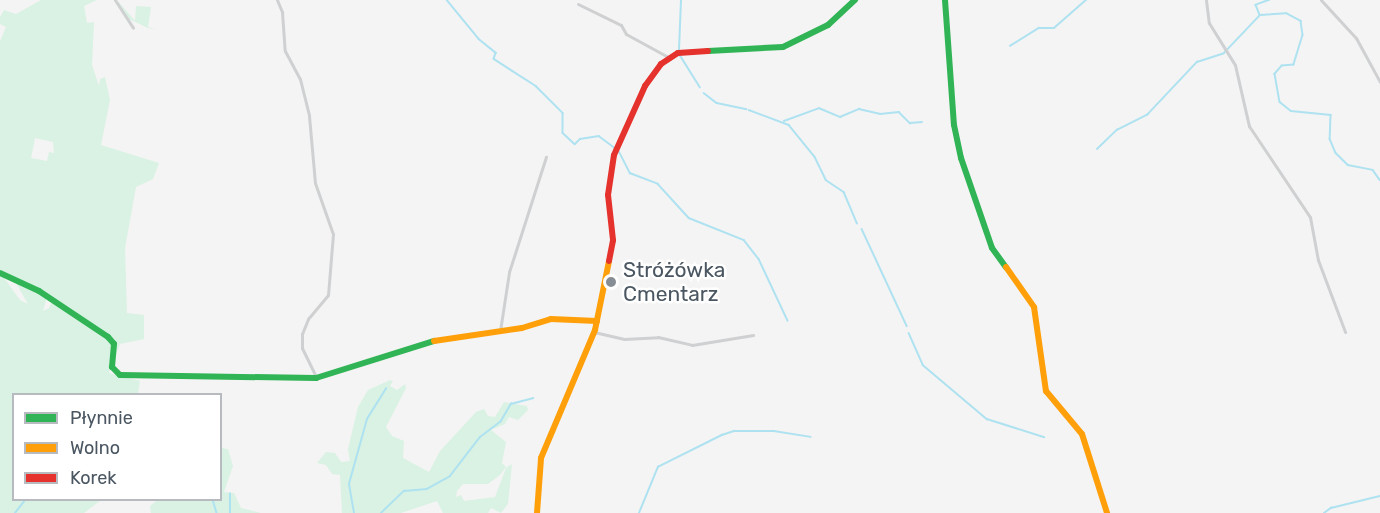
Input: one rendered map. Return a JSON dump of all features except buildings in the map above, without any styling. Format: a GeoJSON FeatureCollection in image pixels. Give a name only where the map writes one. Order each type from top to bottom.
{"type":"FeatureCollection","features":[{"type":"Feature","properties":{"kind":"street"},"geometry":{"type":"LineString","coordinates":[[115,0],[133,28]]}},
{"type":"Feature","properties":{"kind":"street"},"geometry":{"type":"LineString","coordinates":[[277,0],[282,12],[285,51],[300,79],[307,107],[315,183],[334,244],[328,271],[328,295],[308,319],[302,334],[302,348],[316,378]]}},
{"type":"Feature","properties":{"kind":"street"},"geometry":{"type":"LineString","coordinates":[[537,513],[541,458],[597,321],[612,246],[608,195],[616,148],[645,86],[668,57],[680,52],[783,47],[828,25],[855,0]]}},
{"type":"Feature","properties":{"kind":"street"},"geometry":{"type":"LineString","coordinates":[[945,0],[954,125],[961,158],[995,253],[1034,307],[1046,390],[1082,434],[1107,513]]}},
{"type":"Feature","properties":{"kind":"street"},"geometry":{"type":"LineString","coordinates":[[1206,0],[1209,23],[1228,51],[1249,126],[1310,217],[1318,260],[1345,332]]}},
{"type":"Feature","properties":{"kind":"street"},"geometry":{"type":"LineString","coordinates":[[1321,0],[1356,38],[1380,81]]}},
{"type":"Feature","properties":{"kind":"street"},"geometry":{"type":"LineString","coordinates":[[578,4],[621,25],[626,34],[668,57]]}},
{"type":"Feature","properties":{"kind":"street"},"geometry":{"type":"LineString","coordinates":[[500,331],[509,272],[546,157]]}},
{"type":"Feature","properties":{"kind":"street"},"geometry":{"type":"LineString","coordinates":[[0,273],[39,291],[108,337],[114,344],[111,367],[120,375],[316,378],[445,338],[500,331],[551,319],[597,321]]}},
{"type":"Feature","properties":{"kind":"street"},"geometry":{"type":"LineString","coordinates":[[594,332],[624,339],[658,337],[686,345],[753,335]]}},
{"type":"Feature","properties":{"kind":"green space"},"geometry":{"type":"Polygon","coordinates":[[[41,0],[97,0],[84,6],[87,23],[94,22],[92,65],[99,86],[100,79],[105,77],[110,100],[101,145],[159,163],[153,179],[136,187],[125,248],[127,313],[144,315],[144,339],[120,344],[109,373],[140,381],[138,393],[12,393],[12,501],[100,501],[84,513],[0,513],[0,41],[6,27],[0,24],[0,17],[4,10],[16,14],[41,0]],[[35,138],[31,158],[47,161],[49,152],[54,153],[53,142],[35,138]],[[2,275],[20,300],[28,304],[16,283],[47,297],[43,311],[49,308],[53,300],[51,297],[2,275]]]}},
{"type":"Feature","properties":{"kind":"green space"},"geometry":{"type":"Polygon","coordinates":[[[117,0],[135,21],[136,6],[151,7],[148,27],[157,30],[148,28],[129,19],[117,0]]]}},
{"type":"Feature","properties":{"kind":"green space"},"geometry":{"type":"Polygon","coordinates":[[[390,380],[393,381],[390,386],[397,390],[405,384],[406,388],[386,427],[392,436],[404,441],[403,458],[429,472],[440,451],[476,412],[484,409],[488,416],[495,417],[504,402],[527,406],[528,410],[518,420],[509,417],[505,424],[491,430],[506,442],[502,463],[506,467],[500,475],[488,484],[463,484],[457,491],[456,497],[461,495],[464,501],[495,497],[506,468],[512,464],[508,504],[501,513],[491,508],[488,513],[443,513],[437,501],[401,513],[342,513],[340,475],[332,474],[326,465],[317,463],[326,452],[335,453],[341,462],[350,461],[348,449],[358,407],[368,390],[390,380]]]}},
{"type":"Feature","properties":{"kind":"green space"},"geometry":{"type":"Polygon","coordinates":[[[222,448],[228,449],[233,466],[224,492],[234,493],[241,508],[261,513],[151,513],[150,506],[156,501],[222,501],[222,448]]]}},
{"type":"Feature","properties":{"kind":"waterway"},"geometry":{"type":"LineString","coordinates":[[447,0],[479,39],[496,53],[494,59],[536,86],[563,113],[563,133],[575,144],[580,139],[599,136],[615,148]]}},
{"type":"Feature","properties":{"kind":"waterway"},"geometry":{"type":"LineString","coordinates":[[679,50],[681,0]]}},
{"type":"Feature","properties":{"kind":"waterway"},"geometry":{"type":"LineString","coordinates":[[1010,46],[1039,28],[1054,28],[1086,0]]}},
{"type":"Feature","properties":{"kind":"waterway"},"geometry":{"type":"LineString","coordinates":[[1270,0],[1256,5],[1260,15],[1286,13],[1301,21],[1303,35],[1294,65],[1282,66],[1275,74],[1280,102],[1291,111],[1331,115],[1330,139],[1336,153],[1348,165],[1373,170],[1380,180]]}},
{"type":"Feature","properties":{"kind":"waterway"},"geometry":{"type":"LineString","coordinates":[[1097,149],[1117,130],[1147,115],[1197,62],[1224,53],[1260,15]]}},
{"type":"Feature","properties":{"kind":"waterway"},"geometry":{"type":"LineString","coordinates":[[680,55],[700,87]]}},
{"type":"Feature","properties":{"kind":"waterway"},"geometry":{"type":"LineString","coordinates":[[704,93],[717,103],[746,109]]}},
{"type":"Feature","properties":{"kind":"waterway"},"geometry":{"type":"LineString","coordinates":[[784,121],[819,108],[840,117],[859,109],[880,114],[899,112],[910,123],[922,122]]}},
{"type":"Feature","properties":{"kind":"waterway"},"geometry":{"type":"LineString","coordinates":[[749,110],[789,125],[815,157],[826,180],[844,192],[857,223]]}},
{"type":"Feature","properties":{"kind":"waterway"},"geometry":{"type":"LineString","coordinates":[[619,151],[630,173],[658,184],[689,218],[744,240],[759,259],[788,321]]}},
{"type":"Feature","properties":{"kind":"waterway"},"geometry":{"type":"LineString","coordinates":[[862,229],[907,326]]}},
{"type":"Feature","properties":{"kind":"waterway"},"geometry":{"type":"LineString","coordinates":[[909,333],[923,365],[987,419],[1044,437]]}},
{"type":"Feature","properties":{"kind":"waterway"},"geometry":{"type":"LineString","coordinates":[[354,513],[349,484],[367,419],[386,388]]}},
{"type":"Feature","properties":{"kind":"waterway"},"geometry":{"type":"LineString","coordinates":[[381,513],[404,491],[427,489],[450,476],[480,437],[501,421],[511,404],[533,398]]}},
{"type":"Feature","properties":{"kind":"waterway"},"geometry":{"type":"LineString","coordinates":[[639,513],[658,467],[722,435],[734,431],[774,431],[811,437]]}},
{"type":"Feature","properties":{"kind":"waterway"},"geometry":{"type":"LineString","coordinates":[[230,494],[230,513]]}},
{"type":"Feature","properties":{"kind":"waterway"},"geometry":{"type":"LineString","coordinates":[[1324,513],[1331,508],[1380,496]]}},
{"type":"Feature","properties":{"kind":"waterway"},"geometry":{"type":"LineString","coordinates":[[15,513],[24,501]]}},
{"type":"Feature","properties":{"kind":"waterway"},"geometry":{"type":"LineString","coordinates":[[213,501],[217,513]]}},
{"type":"Feature","properties":{"kind":"traffic: fast"},"geometry":{"type":"LineString","coordinates":[[708,51],[783,47],[828,25],[855,0]]}},
{"type":"Feature","properties":{"kind":"traffic: fast"},"geometry":{"type":"LineString","coordinates":[[945,0],[954,125],[961,158],[992,248],[1006,267]]}},
{"type":"Feature","properties":{"kind":"traffic: fast"},"geometry":{"type":"LineString","coordinates":[[0,273],[39,291],[108,337],[114,344],[112,367],[120,375],[316,378],[434,341]]}},
{"type":"Feature","properties":{"kind":"traffic: slow"},"geometry":{"type":"LineString","coordinates":[[537,513],[541,458],[595,330],[609,261]]}},
{"type":"Feature","properties":{"kind":"traffic: slow"},"geometry":{"type":"LineString","coordinates":[[1006,267],[1034,307],[1046,391],[1082,434],[1107,513]]}},
{"type":"Feature","properties":{"kind":"traffic: slow"},"geometry":{"type":"LineString","coordinates":[[434,341],[522,328],[551,319],[597,321]]}},
{"type":"Feature","properties":{"kind":"traffic: jam"},"geometry":{"type":"LineString","coordinates":[[609,261],[613,240],[608,195],[614,155],[645,86],[661,64],[678,53],[708,51]]}},
{"type":"Feature","properties":{"kind":"place","name":"Stróżówka Cmentarz"},"geometry":{"type":"Point","coordinates":[611,282]}}]}
